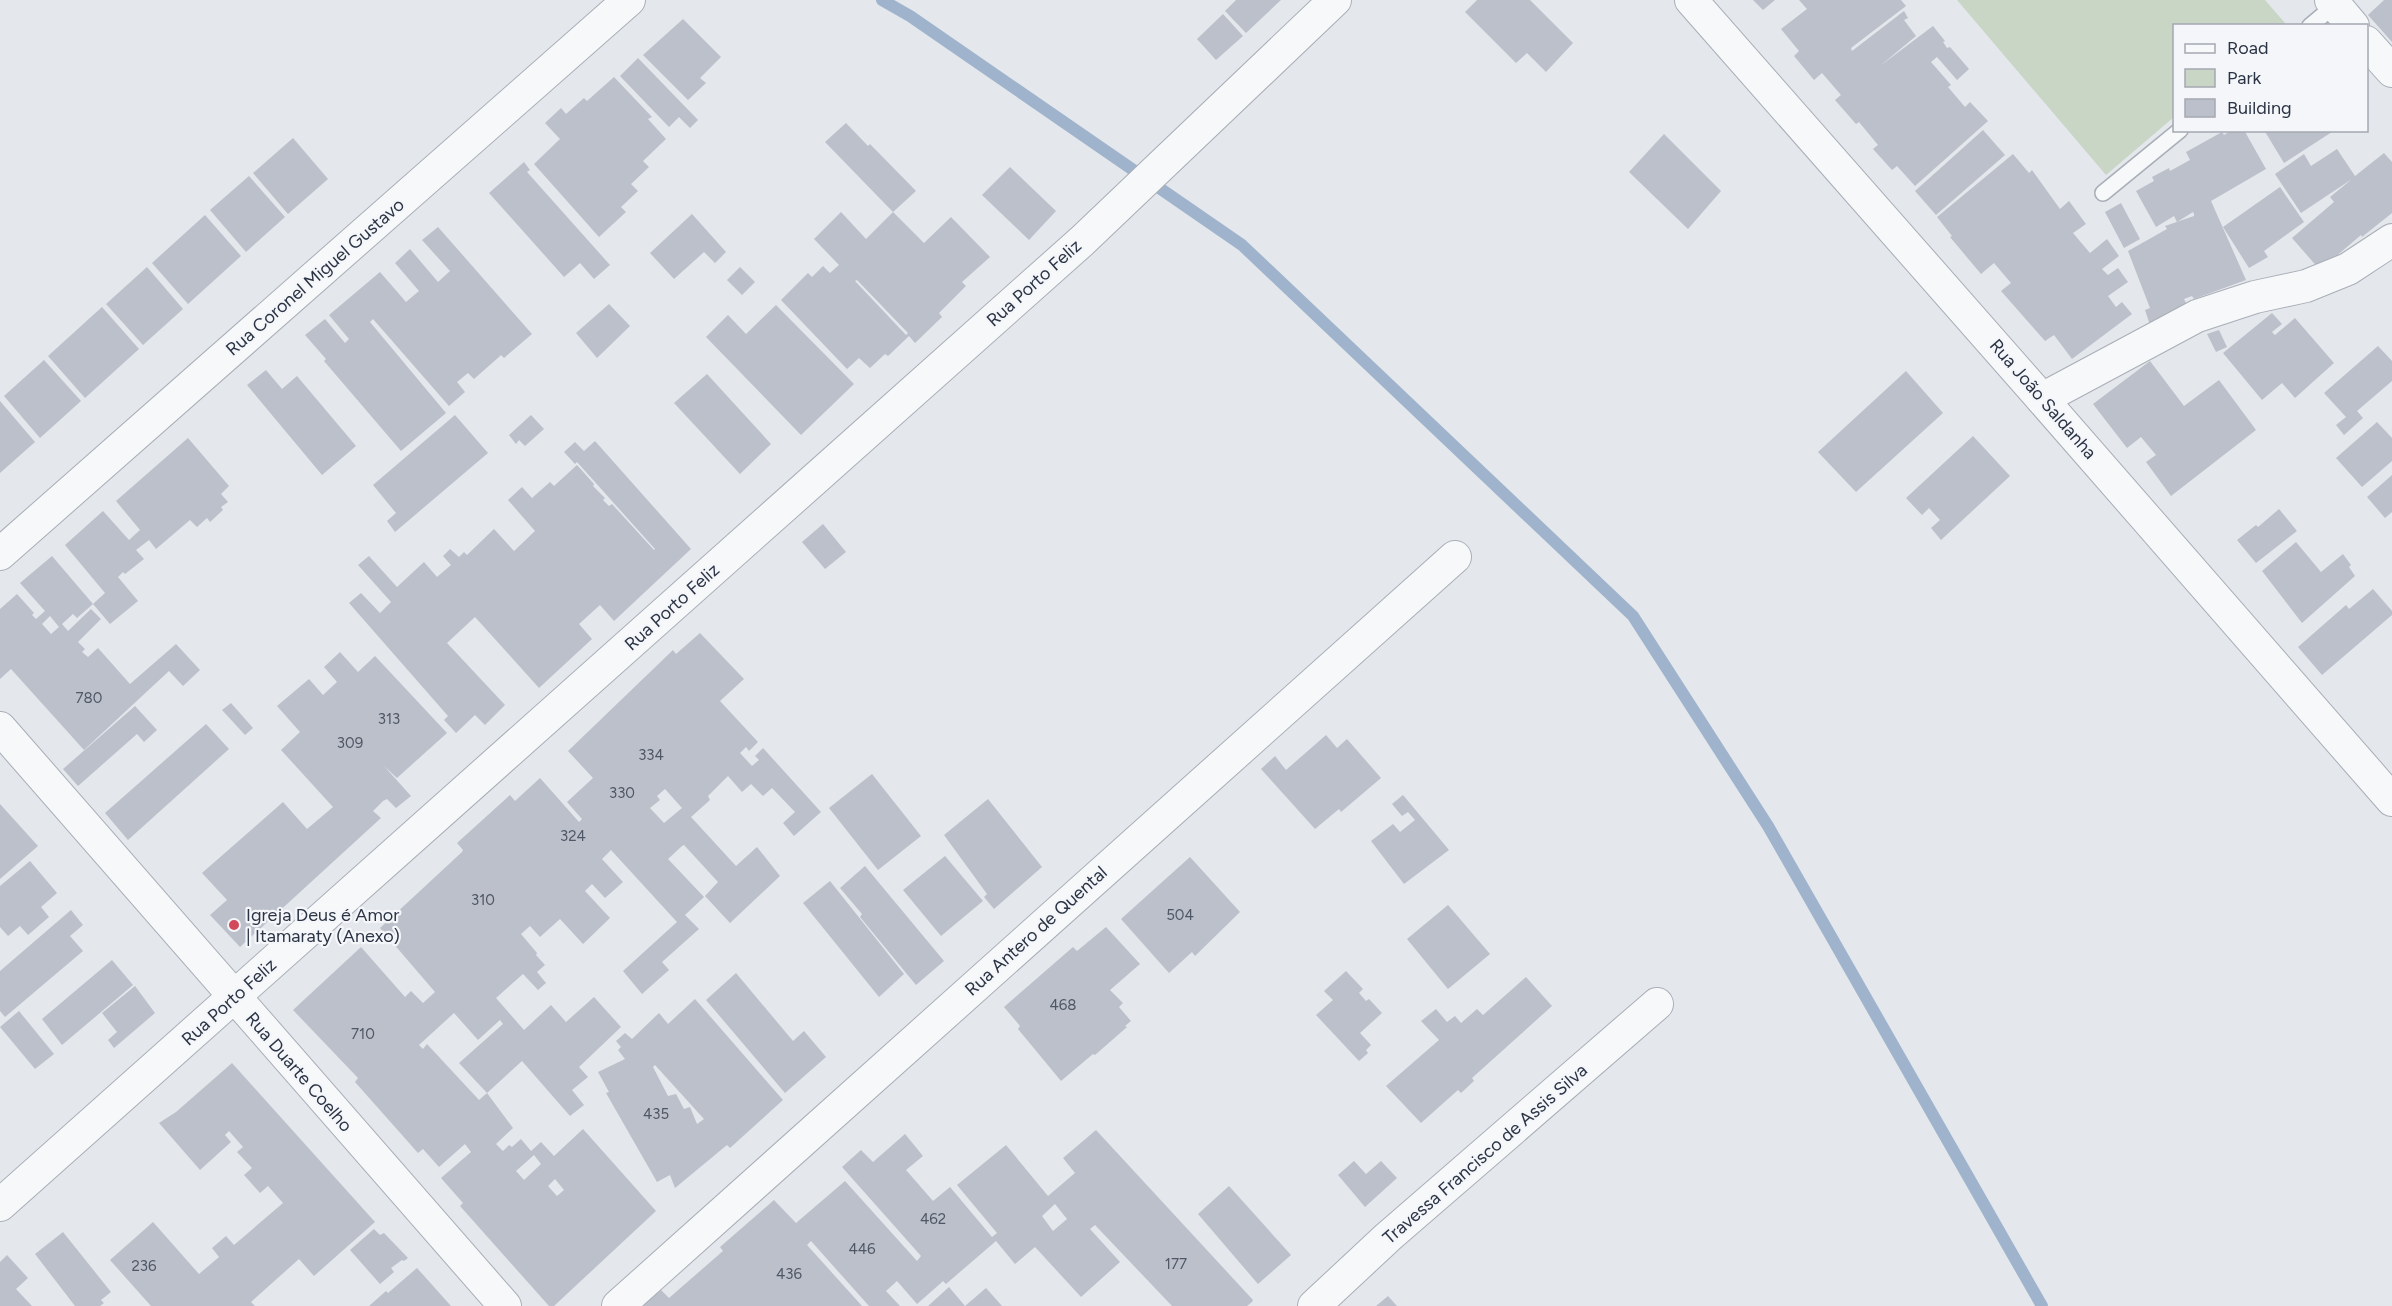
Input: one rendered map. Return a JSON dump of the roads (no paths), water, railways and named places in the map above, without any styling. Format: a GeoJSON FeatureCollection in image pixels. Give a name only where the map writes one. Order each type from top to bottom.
{"type":"FeatureCollection","features":[{"type":"Feature","properties":{"kind":"street","name":"Rua Coronel Miguel Gustavo"},"geometry":{"type":"LineString","coordinates":[[0,554],[629,0]]}},
{"type":"Feature","properties":{"kind":"street","name":"Rua Porto Feliz"},"geometry":{"type":"LineString","coordinates":[[0,1204],[1082,241],[1335,0]]}},
{"type":"Feature","properties":{"kind":"street","name":"Rua João Saldanha"},"geometry":{"type":"LineString","coordinates":[[1691,0],[2392,800]]}},
{"type":"Feature","properties":{"kind":"street"},"geometry":{"type":"LineString","coordinates":[[2368,43],[2392,71]]}},
{"type":"Feature","properties":{"kind":"street"},"geometry":{"type":"LineString","coordinates":[[2042,399],[2197,316],[2255,297],[2306,286],[2348,269],[2392,240]]}},
{"type":"Feature","properties":{"kind":"street","name":"Rua Antero de Quental"},"geometry":{"type":"LineString","coordinates":[[618,1306],[1455,557]]}},
{"type":"Feature","properties":{"kind":"street","name":"Rua Duarte Coelho"},"geometry":{"type":"LineString","coordinates":[[0,728],[505,1306]]}},
{"type":"Feature","properties":{"kind":"street","name":"Travessa Francisco de Assis Silva"},"geometry":{"type":"LineString","coordinates":[[1314,1306],[1388,1237],[1657,1004]]}},
{"type":"Feature","properties":{"kind":"lane"},"geometry":{"type":"LineString","coordinates":[[2313,24],[2340,8]]}},
{"type":"Feature","properties":{"kind":"lane"},"geometry":{"type":"LineString","coordinates":[[2103,192],[2178,132]]}},
{"type":"Feature","properties":{"kind":"waterway"},"geometry":{"type":"LineString","coordinates":[[882,0],[910,16],[1242,245],[1633,616],[1768,826],[2042,1306]]}},
{"type":"Feature","properties":{"kind":"place","name":"Igreja Deus é Amor | Itamaraty (Anexo)"},"geometry":{"type":"Point","coordinates":[234,925]}}]}
